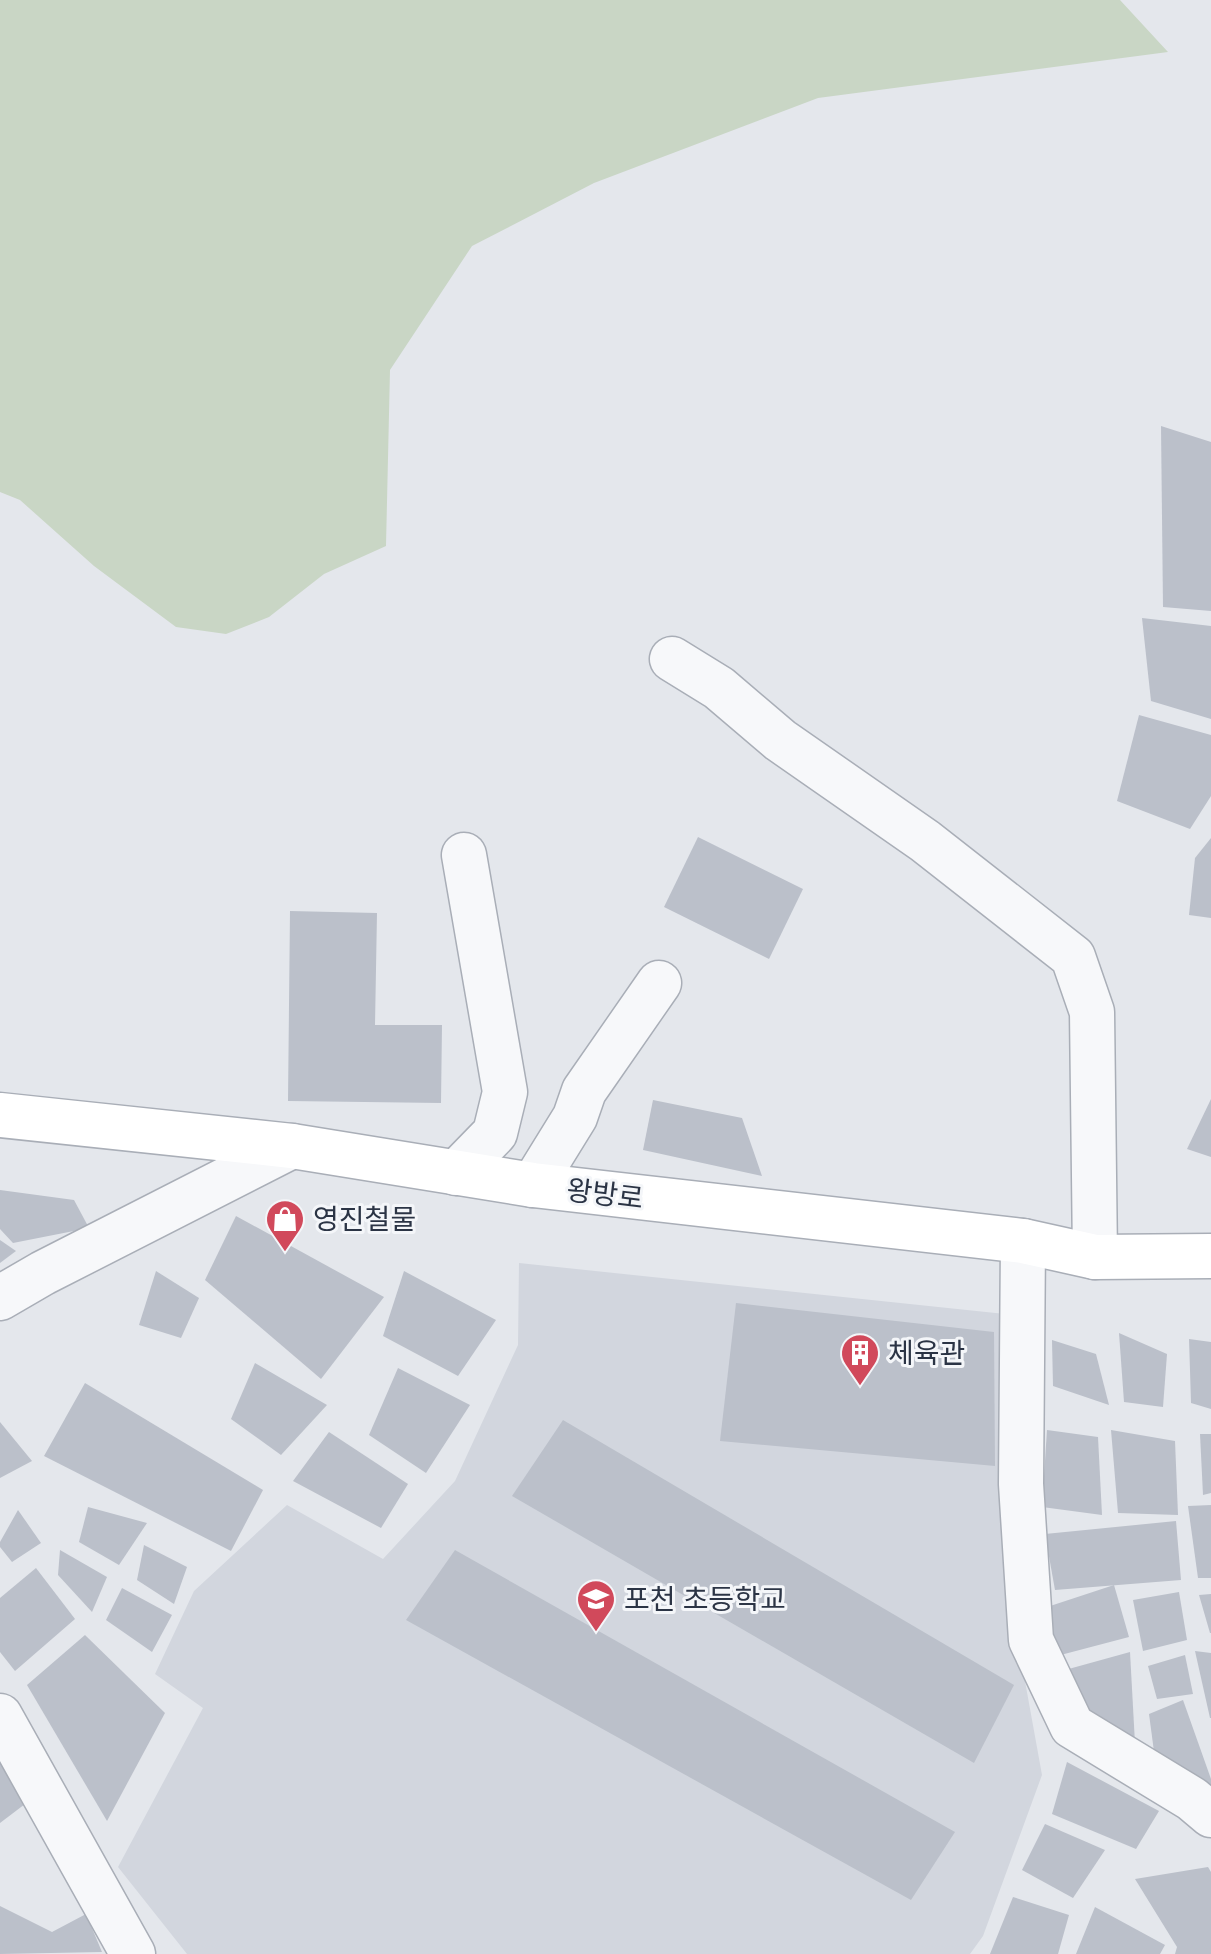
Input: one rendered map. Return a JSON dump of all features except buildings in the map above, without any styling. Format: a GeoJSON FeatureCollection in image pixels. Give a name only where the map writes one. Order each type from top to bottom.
{"type":"FeatureCollection","features":[{"type":"Feature","properties":{"kind":"main road","name":"왕방로"},"geometry":{"type":"LineString","coordinates":[[0,1115],[292,1146],[533,1185],[1023,1241],[1095,1257],[1211,1256]]}},
{"type":"Feature","properties":{"kind":"street"},"geometry":{"type":"LineString","coordinates":[[672,659],[719,688],[780,740],[925,841],[1073,957],[1092,1012],[1095,1257]]}},
{"type":"Feature","properties":{"kind":"street"},"geometry":{"type":"LineString","coordinates":[[456,1173],[495,1133],[505,1092],[464,855]]}},
{"type":"Feature","properties":{"kind":"street"},"geometry":{"type":"LineString","coordinates":[[533,1185],[575,1117],[584,1091],[659,983]]}},
{"type":"Feature","properties":{"kind":"street"},"geometry":{"type":"LineString","coordinates":[[0,1298],[292,1146]]}},
{"type":"Feature","properties":{"kind":"street"},"geometry":{"type":"LineString","coordinates":[[1023,1241],[1021,1484],[1031,1640],[1072,1726],[1192,1799],[1211,1815]]}},
{"type":"Feature","properties":{"kind":"street"},"geometry":{"type":"LineString","coordinates":[[0,1716],[133,1954]]}},
{"type":"Feature","properties":{"kind":"shaded area","name":"포천 초등학교"},"geometry":{"type":"Polygon","coordinates":[[[519,1263],[1005,1314],[1009,1593],[1042,1775],[983,1936],[970,1954],[187,1954],[118,1867],[203,1708],[155,1674],[194,1591],[287,1505],[383,1559],[455,1481],[518,1345],[519,1263]]]}},
{"type":"Feature","properties":{"kind":"green space"},"geometry":{"type":"Polygon","coordinates":[[[0,0],[1120,0],[1168,52],[818,98],[594,183],[472,246],[390,370],[386,546],[324,574],[269,617],[226,634],[176,627],[94,566],[20,500],[0,492],[0,0]]]}},
{"type":"Feature","properties":{"kind":"place","name":"영진철물"},"geometry":{"type":"Point","coordinates":[285,1253]}},
{"type":"Feature","properties":{"kind":"place","name":"체육관"},"geometry":{"type":"Point","coordinates":[860,1387]}},
{"type":"Feature","properties":{"kind":"place","name":"포천 초등학교"},"geometry":{"type":"Point","coordinates":[596,1633]}}]}
